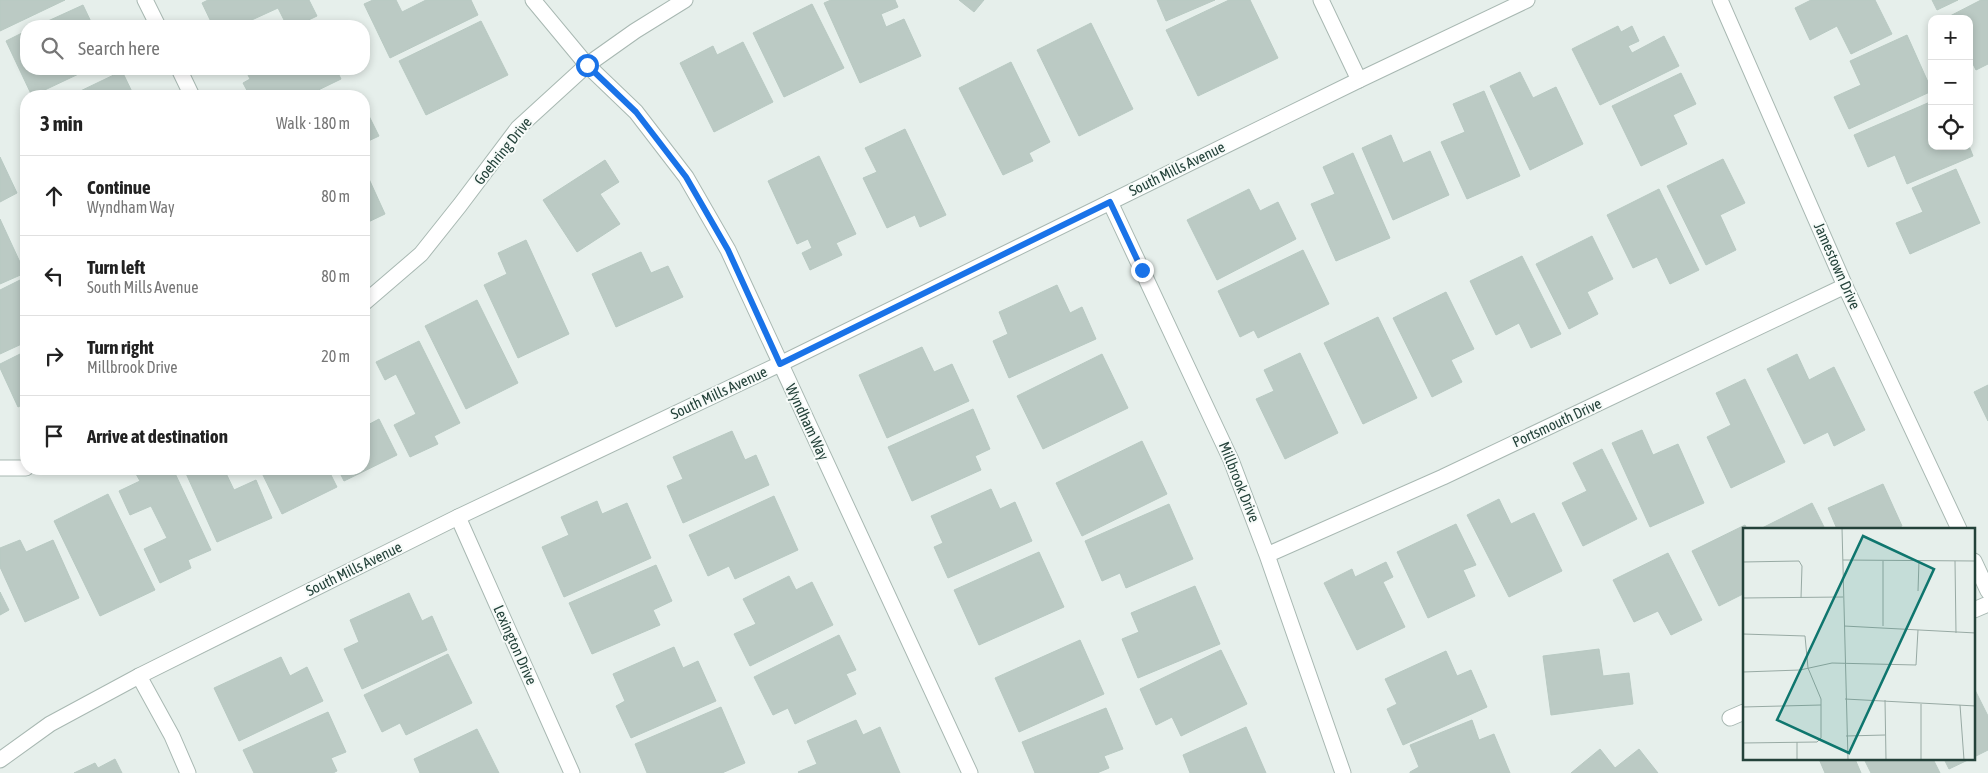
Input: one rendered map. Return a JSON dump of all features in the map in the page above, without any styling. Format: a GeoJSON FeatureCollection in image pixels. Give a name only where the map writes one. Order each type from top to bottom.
{"type":"FeatureCollection","features":[{"type":"Feature","properties":{"kind":"street"},"geometry":{"type":"LineString","coordinates":[[145,0],[155,20]]}},
{"type":"Feature","properties":{"kind":"street","name":"Wyndham Way"},"geometry":{"type":"LineString","coordinates":[[533,0],[587,65],[636,112],[686,177],[728,250],[970,773]]}},
{"type":"Feature","properties":{"kind":"street","name":"Goehring Drive"},"geometry":{"type":"LineString","coordinates":[[370,298],[421,254],[518,128],[587,65],[635,30],[685,0]]}},
{"type":"Feature","properties":{"kind":"street"},"geometry":{"type":"LineString","coordinates":[[1321,0],[1359,80]]}},
{"type":"Feature","properties":{"kind":"street","name":"South Mills Avenue"},"geometry":{"type":"LineString","coordinates":[[0,760],[50,724],[139,676],[458,517],[780,364],[1359,80],[1527,0]]}},
{"type":"Feature","properties":{"kind":"street","name":"Jamestown Drive"},"geometry":{"type":"LineString","coordinates":[[1720,0],[1845,286],[1959,528]]}},
{"type":"Feature","properties":{"kind":"street"},"geometry":{"type":"LineString","coordinates":[[182,75],[189,90]]}},
{"type":"Feature","properties":{"kind":"street","name":"Millbrook Drive"},"geometry":{"type":"LineString","coordinates":[[1110,202],[1231,460],[1267,555],[1342,773]]}},
{"type":"Feature","properties":{"kind":"street","name":"Portsmouth Drive"},"geometry":{"type":"LineString","coordinates":[[1267,555],[1443,477],[1845,286]]}},
{"type":"Feature","properties":{"kind":"street"},"geometry":{"type":"LineString","coordinates":[[0,468],[20,468]]}},
{"type":"Feature","properties":{"kind":"street","name":"Lexington Drive"},"geometry":{"type":"LineString","coordinates":[[458,517],[572,773]]}},
{"type":"Feature","properties":{"kind":"street"},"geometry":{"type":"LineString","coordinates":[[1976,565],[1988,591]]}},
{"type":"Feature","properties":{"kind":"street"},"geometry":{"type":"LineString","coordinates":[[1976,609],[1988,604]]}},
{"type":"Feature","properties":{"kind":"street"},"geometry":{"type":"LineString","coordinates":[[139,676],[172,736],[188,773]]}},
{"type":"Feature","properties":{"kind":"street"},"geometry":{"type":"LineString","coordinates":[[1730,718],[1743,712]]}},
{"type":"Feature","properties":{"kind":"building"},"geometry":{"type":"Polygon","coordinates":[[[0,0],[65,0],[20,20],[0,31],[0,0]]]}},
{"type":"Feature","properties":{"kind":"building"},"geometry":{"type":"Polygon","coordinates":[[[208,0],[309,0],[317,16],[309,20],[284,20],[278,8],[252,20],[210,20],[202,3],[208,0]]]}},
{"type":"Feature","properties":{"kind":"building"},"geometry":{"type":"Polygon","coordinates":[[[373,0],[396,0],[402,12],[426,0],[471,0],[478,15],[390,58],[364,4],[373,0]]]}},
{"type":"Feature","properties":{"kind":"building"},"geometry":{"type":"Polygon","coordinates":[[[831,0],[895,0],[898,7],[881,14],[886,27],[904,19],[921,56],[860,83],[824,3],[831,0]]]}},
{"type":"Feature","properties":{"kind":"building"},"geometry":{"type":"Polygon","coordinates":[[[959,0],[984,0],[974,12],[959,0]]]}},
{"type":"Feature","properties":{"kind":"building"},"geometry":{"type":"Polygon","coordinates":[[[1157,0],[1215,0],[1166,21],[1157,0]]]}},
{"type":"Feature","properties":{"kind":"building"},"geometry":{"type":"Polygon","coordinates":[[[1229,0],[1250,0],[1278,58],[1198,96],[1166,30],[1229,0]]]}},
{"type":"Feature","properties":{"kind":"building"},"geometry":{"type":"Polygon","coordinates":[[[1811,0],[1875,0],[1892,34],[1851,54],[1837,26],[1810,40],[1795,8],[1811,0]]]}},
{"type":"Feature","properties":{"kind":"building"},"geometry":{"type":"Polygon","coordinates":[[[1932,0],[1958,0],[1937,10],[1932,0]]]}},
{"type":"Feature","properties":{"kind":"building"},"geometry":{"type":"Polygon","coordinates":[[[1981,0],[1988,0],[1988,64],[1976,70],[1973,64],[1973,15],[1952,15],[1981,0]]]}},
{"type":"Feature","properties":{"kind":"building"},"geometry":{"type":"Polygon","coordinates":[[[812,4],[844,68],[784,97],[753,33],[812,4]]]}},
{"type":"Feature","properties":{"kind":"building"},"geometry":{"type":"Polygon","coordinates":[[[83,5],[90,20],[50,20],[83,5]]]}},
{"type":"Feature","properties":{"kind":"building"},"geometry":{"type":"Polygon","coordinates":[[[481,21],[508,75],[426,115],[399,61],[481,21]]]}},
{"type":"Feature","properties":{"kind":"building"},"geometry":{"type":"Polygon","coordinates":[[[1091,23],[1133,109],[1079,136],[1037,50],[1091,23]]]}},
{"type":"Feature","properties":{"kind":"building"},"geometry":{"type":"Polygon","coordinates":[[[1618,26],[1621,32],[1632,26],[1639,41],[1628,46],[1632,53],[1664,36],[1679,66],[1600,105],[1572,49],[1618,26]]]}},
{"type":"Feature","properties":{"kind":"building"},"geometry":{"type":"Polygon","coordinates":[[[20,34],[20,71],[6,41],[20,34]]]}},
{"type":"Feature","properties":{"kind":"building"},"geometry":{"type":"Polygon","coordinates":[[[1907,35],[1928,82],[1928,93],[1849,129],[1834,97],[1861,85],[1850,61],[1907,35]]]}},
{"type":"Feature","properties":{"kind":"building"},"geometry":{"type":"Polygon","coordinates":[[[743,42],[773,102],[714,132],[680,63],[713,46],[717,55],[743,42]]]}},
{"type":"Feature","properties":{"kind":"building"},"geometry":{"type":"Polygon","coordinates":[[[1011,62],[1050,142],[1029,153],[1033,161],[1003,175],[959,88],[1011,62]]]}},
{"type":"Feature","properties":{"kind":"building"},"geometry":{"type":"Polygon","coordinates":[[[1520,72],[1533,98],[1556,87],[1583,144],[1530,170],[1490,86],[1520,72]]]}},
{"type":"Feature","properties":{"kind":"building"},"geometry":{"type":"Polygon","coordinates":[[[1681,73],[1696,104],[1673,115],[1687,144],[1641,166],[1612,106],[1681,73]]]}},
{"type":"Feature","properties":{"kind":"building"},"geometry":{"type":"Polygon","coordinates":[[[22,75],[76,75],[45,90],[29,90],[22,75]]]}},
{"type":"Feature","properties":{"kind":"building"},"geometry":{"type":"Polygon","coordinates":[[[114,75],[124,75],[131,90],[82,90],[114,75]]]}},
{"type":"Feature","properties":{"kind":"building"},"geometry":{"type":"Polygon","coordinates":[[[248,75],[339,75],[341,79],[318,90],[247,90],[243,83],[250,79],[248,75]]]}},
{"type":"Feature","properties":{"kind":"building"},"geometry":{"type":"Polygon","coordinates":[[[1484,91],[1520,176],[1467,199],[1441,142],[1465,132],[1453,104],[1484,91]]]}},
{"type":"Feature","properties":{"kind":"building"},"geometry":{"type":"Polygon","coordinates":[[[1928,103],[1928,150],[1971,150],[1973,156],[1907,184],[1895,155],[1868,167],[1854,135],[1928,103]]]}},
{"type":"Feature","properties":{"kind":"building"},"geometry":{"type":"Polygon","coordinates":[[[370,118],[379,136],[370,140],[370,118]]]}},
{"type":"Feature","properties":{"kind":"building"},"geometry":{"type":"Polygon","coordinates":[[[905,129],[946,215],[920,227],[915,215],[887,228],[863,178],[877,172],[865,148],[905,129]]]}},
{"type":"Feature","properties":{"kind":"building"},"geometry":{"type":"Polygon","coordinates":[[[1391,135],[1403,163],[1430,151],[1449,195],[1393,220],[1362,148],[1391,135]]]}},
{"type":"Feature","properties":{"kind":"building"},"geometry":{"type":"Polygon","coordinates":[[[1353,153],[1390,238],[1336,261],[1311,204],[1335,194],[1323,167],[1353,153]]]}},
{"type":"Feature","properties":{"kind":"building"},"geometry":{"type":"Polygon","coordinates":[[[819,156],[856,234],[836,243],[842,255],[810,270],[802,253],[812,248],[808,239],[797,244],[768,181],[819,156]]]}},
{"type":"Feature","properties":{"kind":"building"},"geometry":{"type":"Polygon","coordinates":[[[0,157],[17,193],[0,202],[0,157]]]}},
{"type":"Feature","properties":{"kind":"building"},"geometry":{"type":"Polygon","coordinates":[[[1723,159],[1745,203],[1720,215],[1736,250],[1706,265],[1667,186],[1723,159]]]}},
{"type":"Feature","properties":{"kind":"building"},"geometry":{"type":"Polygon","coordinates":[[[605,160],[619,182],[600,194],[620,224],[577,252],[543,200],[605,160]]]}},
{"type":"Feature","properties":{"kind":"building"},"geometry":{"type":"Polygon","coordinates":[[[1956,169],[1980,223],[1910,254],[1896,223],[1923,212],[1912,188],[1956,169]]]}},
{"type":"Feature","properties":{"kind":"building"},"geometry":{"type":"Polygon","coordinates":[[[370,181],[385,214],[370,221],[370,181]]]}},
{"type":"Feature","properties":{"kind":"building"},"geometry":{"type":"Polygon","coordinates":[[[1249,189],[1260,211],[1278,202],[1296,239],[1217,280],[1187,220],[1249,189]]]}},
{"type":"Feature","properties":{"kind":"building"},"geometry":{"type":"Polygon","coordinates":[[[1659,189],[1699,270],[1670,284],[1657,257],[1633,268],[1607,215],[1659,189]]]}},
{"type":"Feature","properties":{"kind":"building"},"geometry":{"type":"Polygon","coordinates":[[[0,219],[20,262],[20,275],[0,284],[0,219]]]}},
{"type":"Feature","properties":{"kind":"building"},"geometry":{"type":"Polygon","coordinates":[[[1592,236],[1613,279],[1587,292],[1598,314],[1569,329],[1536,264],[1592,236]]]}},
{"type":"Feature","properties":{"kind":"building"},"geometry":{"type":"Polygon","coordinates":[[[526,240],[569,334],[518,358],[484,285],[507,274],[498,253],[526,240]]]}},
{"type":"Feature","properties":{"kind":"building"},"geometry":{"type":"Polygon","coordinates":[[[1303,250],[1329,304],[1258,338],[1254,330],[1240,337],[1218,291],[1303,250]]]}},
{"type":"Feature","properties":{"kind":"building"},"geometry":{"type":"Polygon","coordinates":[[[641,252],[651,273],[668,266],[683,297],[616,327],[592,274],[641,252]]]}},
{"type":"Feature","properties":{"kind":"building"},"geometry":{"type":"Polygon","coordinates":[[[1522,256],[1561,334],[1531,348],[1519,323],[1496,335],[1470,281],[1522,256]]]}},
{"type":"Feature","properties":{"kind":"building"},"geometry":{"type":"Polygon","coordinates":[[[20,280],[20,345],[0,354],[0,290],[20,280]]]}},
{"type":"Feature","properties":{"kind":"building"},"geometry":{"type":"Polygon","coordinates":[[[1057,285],[1070,313],[1082,307],[1096,339],[1009,378],[993,341],[1008,334],[999,312],[1057,285]]]}},
{"type":"Feature","properties":{"kind":"building"},"geometry":{"type":"Polygon","coordinates":[[[1446,292],[1474,349],[1451,360],[1462,382],[1432,397],[1393,318],[1446,292]]]}},
{"type":"Feature","properties":{"kind":"building"},"geometry":{"type":"Polygon","coordinates":[[[477,300],[518,383],[466,409],[425,326],[477,300]]]}},
{"type":"Feature","properties":{"kind":"building"},"geometry":{"type":"Polygon","coordinates":[[[1378,317],[1417,398],[1363,424],[1324,343],[1378,317]]]}},
{"type":"Feature","properties":{"kind":"building"},"geometry":{"type":"Polygon","coordinates":[[[419,341],[460,423],[434,436],[438,444],[410,457],[394,425],[416,414],[396,374],[385,380],[376,362],[419,341]]]}},
{"type":"Feature","properties":{"kind":"building"},"geometry":{"type":"Polygon","coordinates":[[[922,347],[934,372],[952,364],[969,401],[887,438],[859,375],[922,347]]]}},
{"type":"Feature","properties":{"kind":"building"},"geometry":{"type":"Polygon","coordinates":[[[1300,353],[1338,433],[1285,459],[1256,399],[1274,391],[1264,370],[1300,353]]]}},
{"type":"Feature","properties":{"kind":"building"},"geometry":{"type":"Polygon","coordinates":[[[20,354],[20,406],[18,407],[0,368],[0,364],[20,354]]]}},
{"type":"Feature","properties":{"kind":"building"},"geometry":{"type":"Polygon","coordinates":[[[1102,354],[1128,408],[1043,449],[1017,396],[1102,354]]]}},
{"type":"Feature","properties":{"kind":"building"},"geometry":{"type":"Polygon","coordinates":[[[1797,354],[1809,380],[1834,367],[1865,430],[1834,446],[1828,432],[1804,444],[1767,369],[1797,354]]]}},
{"type":"Feature","properties":{"kind":"building"},"geometry":{"type":"Polygon","coordinates":[[[1745,379],[1785,462],[1731,488],[1707,437],[1731,425],[1716,393],[1745,379]]]}},
{"type":"Feature","properties":{"kind":"building"},"geometry":{"type":"Polygon","coordinates":[[[1988,385],[1988,421],[1974,392],[1988,385]]]}},
{"type":"Feature","properties":{"kind":"building"},"geometry":{"type":"Polygon","coordinates":[[[973,409],[990,449],[975,456],[981,470],[912,501],[888,447],[973,409]]]}},
{"type":"Feature","properties":{"kind":"building"},"geometry":{"type":"Polygon","coordinates":[[[379,419],[397,455],[370,468],[370,424],[379,419]]]}},
{"type":"Feature","properties":{"kind":"building"},"geometry":{"type":"Polygon","coordinates":[[[1642,430],[1653,455],[1678,444],[1704,503],[1650,527],[1612,443],[1642,430]]]}},
{"type":"Feature","properties":{"kind":"building"},"geometry":{"type":"Polygon","coordinates":[[[732,431],[745,460],[756,455],[769,485],[683,523],[667,486],[683,479],[673,457],[732,431]]]}},
{"type":"Feature","properties":{"kind":"building"},"geometry":{"type":"Polygon","coordinates":[[[1142,441],[1167,494],[1082,536],[1056,483],[1142,441]]]}},
{"type":"Feature","properties":{"kind":"building"},"geometry":{"type":"Polygon","coordinates":[[[1602,449],[1637,519],[1583,546],[1562,503],[1587,491],[1573,463],[1602,449]]]}},
{"type":"Feature","properties":{"kind":"building"},"geometry":{"type":"Polygon","coordinates":[[[137,475],[176,475],[211,550],[188,560],[191,568],[160,583],[144,549],[167,538],[151,506],[130,515],[119,491],[140,481],[137,475]]]}},
{"type":"Feature","properties":{"kind":"building"},"geometry":{"type":"Polygon","coordinates":[[[187,475],[227,475],[234,490],[256,480],[272,518],[217,542],[187,475]]]}},
{"type":"Feature","properties":{"kind":"building"},"geometry":{"type":"Polygon","coordinates":[[[263,475],[331,475],[337,487],[282,514],[263,475]]]}},
{"type":"Feature","properties":{"kind":"building"},"geometry":{"type":"Polygon","coordinates":[[[341,475],[356,475],[344,481],[341,475]]]}},
{"type":"Feature","properties":{"kind":"building"},"geometry":{"type":"Polygon","coordinates":[[[1883,484],[1902,526],[1897,528],[1837,528],[1828,508],[1883,484]]]}},
{"type":"Feature","properties":{"kind":"building"},"geometry":{"type":"Polygon","coordinates":[[[991,489],[1000,509],[1015,502],[1032,541],[948,578],[934,547],[943,543],[931,516],[991,489]]]}},
{"type":"Feature","properties":{"kind":"building"},"geometry":{"type":"Polygon","coordinates":[[[108,494],[155,590],[100,616],[54,521],[108,494]]]}},
{"type":"Feature","properties":{"kind":"building"},"geometry":{"type":"Polygon","coordinates":[[[774,496],[798,550],[735,579],[729,566],[708,576],[689,535],[774,496]]]}},
{"type":"Feature","properties":{"kind":"building"},"geometry":{"type":"Polygon","coordinates":[[[1499,499],[1511,524],[1534,513],[1562,571],[1509,597],[1467,515],[1499,499]]]}},
{"type":"Feature","properties":{"kind":"building"},"geometry":{"type":"Polygon","coordinates":[[[597,501],[602,514],[627,503],[651,558],[564,597],[542,547],[569,535],[561,517],[597,501]]]}},
{"type":"Feature","properties":{"kind":"building"},"geometry":{"type":"Polygon","coordinates":[[[1812,503],[1824,528],[1762,528],[1812,503]]]}},
{"type":"Feature","properties":{"kind":"building"},"geometry":{"type":"Polygon","coordinates":[[[1169,504],[1193,559],[1126,588],[1120,573],[1102,581],[1085,541],[1169,504]]]}},
{"type":"Feature","properties":{"kind":"building"},"geometry":{"type":"Polygon","coordinates":[[[1456,524],[1476,565],[1463,570],[1475,596],[1428,618],[1397,552],[1456,524]]]}},
{"type":"Feature","properties":{"kind":"building"},"geometry":{"type":"Polygon","coordinates":[[[1745,525],[1746,528],[1743,528],[1743,594],[1719,606],[1692,551],[1745,525]]]}},
{"type":"Feature","properties":{"kind":"building"},"geometry":{"type":"Polygon","coordinates":[[[20,540],[26,552],[53,540],[79,598],[25,622],[0,567],[0,548],[20,540]]]}},
{"type":"Feature","properties":{"kind":"building"},"geometry":{"type":"Polygon","coordinates":[[[1039,552],[1064,607],[979,645],[954,590],[1039,552]]]}},
{"type":"Feature","properties":{"kind":"building"},"geometry":{"type":"Polygon","coordinates":[[[1668,553],[1702,620],[1671,635],[1658,611],[1634,622],[1613,580],[1668,553]]]}},
{"type":"Feature","properties":{"kind":"building"},"geometry":{"type":"Polygon","coordinates":[[[1386,562],[1393,577],[1383,582],[1405,627],[1357,650],[1324,583],[1352,569],[1355,577],[1386,562]]]}},
{"type":"Feature","properties":{"kind":"building"},"geometry":{"type":"Polygon","coordinates":[[[656,565],[672,601],[653,610],[660,625],[592,654],[569,603],[656,565]]]}},
{"type":"Feature","properties":{"kind":"building"},"geometry":{"type":"Polygon","coordinates":[[[789,576],[796,590],[812,582],[833,625],[750,666],[734,634],[756,624],[743,599],[789,576]]]}},
{"type":"Feature","properties":{"kind":"building"},"geometry":{"type":"Polygon","coordinates":[[[1195,586],[1220,644],[1138,678],[1122,639],[1139,632],[1131,613],[1195,586]]]}},
{"type":"Feature","properties":{"kind":"building"},"geometry":{"type":"Polygon","coordinates":[[[0,592],[9,610],[0,615],[0,592]]]}},
{"type":"Feature","properties":{"kind":"building"},"geometry":{"type":"Polygon","coordinates":[[[409,593],[422,621],[432,616],[447,650],[362,689],[344,649],[359,642],[350,620],[409,593]]]}},
{"type":"Feature","properties":{"kind":"building"},"geometry":{"type":"Polygon","coordinates":[[[839,635],[856,670],[846,674],[856,694],[795,724],[788,708],[773,715],[754,677],[839,635]]]}},
{"type":"Feature","properties":{"kind":"building"},"geometry":{"type":"Polygon","coordinates":[[[1080,640],[1104,694],[1019,732],[995,678],[1080,640]]]}},
{"type":"Feature","properties":{"kind":"building"},"geometry":{"type":"Polygon","coordinates":[[[674,647],[683,668],[698,661],[716,701],[631,738],[616,706],[625,701],[613,674],[674,647]]]}},
{"type":"Feature","properties":{"kind":"building"},"geometry":{"type":"Polygon","coordinates":[[[1599,649],[1603,676],[1629,673],[1633,704],[1551,715],[1543,656],[1599,649]]]}},
{"type":"Feature","properties":{"kind":"building"},"geometry":{"type":"Polygon","coordinates":[[[1221,650],[1247,704],[1181,736],[1172,717],[1156,725],[1140,689],[1221,650]]]}},
{"type":"Feature","properties":{"kind":"building"},"geometry":{"type":"Polygon","coordinates":[[[1446,651],[1457,676],[1471,670],[1487,707],[1403,745],[1387,709],[1397,704],[1385,679],[1446,651]]]}},
{"type":"Feature","properties":{"kind":"building"},"geometry":{"type":"Polygon","coordinates":[[[448,654],[472,703],[406,735],[400,723],[382,732],[364,695],[448,654]]]}},
{"type":"Feature","properties":{"kind":"building"},"geometry":{"type":"Polygon","coordinates":[[[281,657],[290,676],[307,667],[323,701],[239,741],[214,688],[281,657]]]}},
{"type":"Feature","properties":{"kind":"building"},"geometry":{"type":"Polygon","coordinates":[[[1976,692],[1988,716],[1988,750],[1976,756],[1976,692]]]}},
{"type":"Feature","properties":{"kind":"building"},"geometry":{"type":"Polygon","coordinates":[[[721,707],[745,763],[722,773],[647,773],[635,744],[721,707]]]}},
{"type":"Feature","properties":{"kind":"building"},"geometry":{"type":"Polygon","coordinates":[[[1106,708],[1123,749],[1104,756],[1109,768],[1097,773],[1035,773],[1022,742],[1106,708]]]}},
{"type":"Feature","properties":{"kind":"building"},"geometry":{"type":"Polygon","coordinates":[[[328,712],[346,752],[331,758],[337,771],[333,773],[254,773],[243,750],[328,712]]]}},
{"type":"Feature","properties":{"kind":"building"},"geometry":{"type":"Polygon","coordinates":[[[856,720],[863,735],[880,727],[900,773],[798,772],[817,764],[807,741],[856,720]]]}},
{"type":"Feature","properties":{"kind":"building"},"geometry":{"type":"Polygon","coordinates":[[[1472,720],[1479,740],[1494,734],[1510,773],[1410,773],[1419,767],[1410,745],[1472,720]]]}},
{"type":"Feature","properties":{"kind":"building"},"geometry":{"type":"Polygon","coordinates":[[[1246,727],[1266,773],[1190,773],[1183,755],[1246,727]]]}},
{"type":"Feature","properties":{"kind":"building"},"geometry":{"type":"Polygon","coordinates":[[[477,729],[499,773],[420,773],[414,759],[477,729]]]}},
{"type":"Feature","properties":{"kind":"building"},"geometry":{"type":"Polygon","coordinates":[[[1600,749],[1615,768],[1639,749],[1658,773],[1571,773],[1600,749]]]}},
{"type":"Feature","properties":{"kind":"building"},"geometry":{"type":"Polygon","coordinates":[[[115,759],[122,773],[74,773],[95,763],[98,768],[115,759]]]}},
{"type":"Feature","properties":{"kind":"building"},"geometry":{"type":"Polygon","coordinates":[[[1819,760],[1855,760],[1861,773],[1825,773],[1819,760]]]}},
{"type":"Feature","properties":{"kind":"building"},"geometry":{"type":"Polygon","coordinates":[[[1864,760],[1934,760],[1940,773],[1871,773],[1864,760]]]}},
{"type":"Feature","properties":{"kind":"building"},"geometry":{"type":"Polygon","coordinates":[[[1944,760],[1968,760],[1949,769],[1944,760]]]}},
{"type":"Feature","properties":{"kind":"route"},"geometry":{"type":"LineString","coordinates":[[587,65],[636,112],[686,177],[728,250],[780,364],[1110,202],[1142,270]]}}]}
